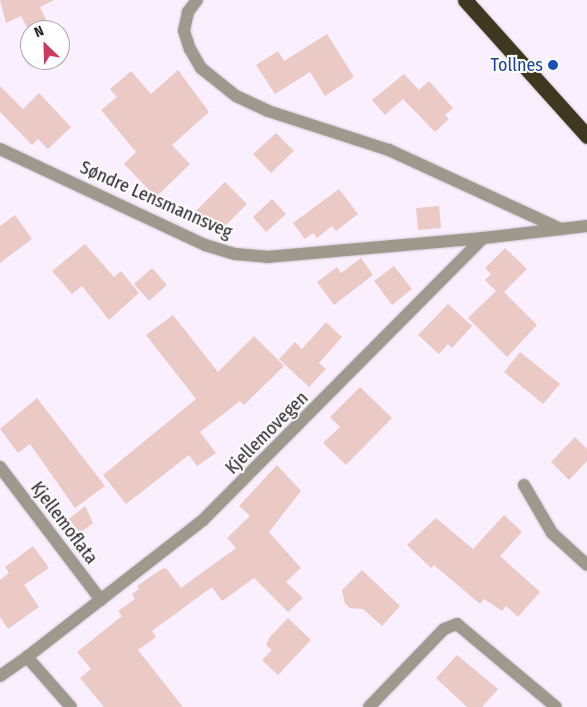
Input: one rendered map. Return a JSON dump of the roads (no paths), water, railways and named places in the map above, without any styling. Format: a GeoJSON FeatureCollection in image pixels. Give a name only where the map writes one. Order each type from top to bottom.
{"type":"FeatureCollection","features":[{"type":"Feature","properties":{"kind":"highway"},"geometry":{"type":"LineString","coordinates":[[465,0],[587,136]]}},
{"type":"Feature","properties":{"kind":"street"},"geometry":{"type":"LineString","coordinates":[[197,0],[188,12],[184,31],[190,49],[201,68],[236,96],[268,111],[389,150],[561,229]]}},
{"type":"Feature","properties":{"kind":"street","name":"Søndre Lensmannsveg"},"geometry":{"type":"LineString","coordinates":[[0,149],[205,245],[235,254],[267,257],[483,238]]}},
{"type":"Feature","properties":{"kind":"street"},"geometry":{"type":"LineString","coordinates":[[483,238],[587,226]]}},
{"type":"Feature","properties":{"kind":"street","name":"Kjellemovegen"},"geometry":{"type":"LineString","coordinates":[[0,676],[204,519],[483,238]]}},
{"type":"Feature","properties":{"kind":"street","name":"Kjellemoflata"},"geometry":{"type":"LineString","coordinates":[[0,467],[101,600]]}},
{"type":"Feature","properties":{"kind":"street"},"geometry":{"type":"LineString","coordinates":[[524,485],[552,532],[587,565]]}},
{"type":"Feature","properties":{"kind":"street"},"geometry":{"type":"LineString","coordinates":[[369,707],[444,629],[457,624],[556,707]]}},
{"type":"Feature","properties":{"kind":"street"},"geometry":{"type":"LineString","coordinates":[[27,657],[71,707]]}},
{"type":"Feature","properties":{"kind":"place","name":"Tollnes"},"geometry":{"type":"Point","coordinates":[553,65]}}]}
